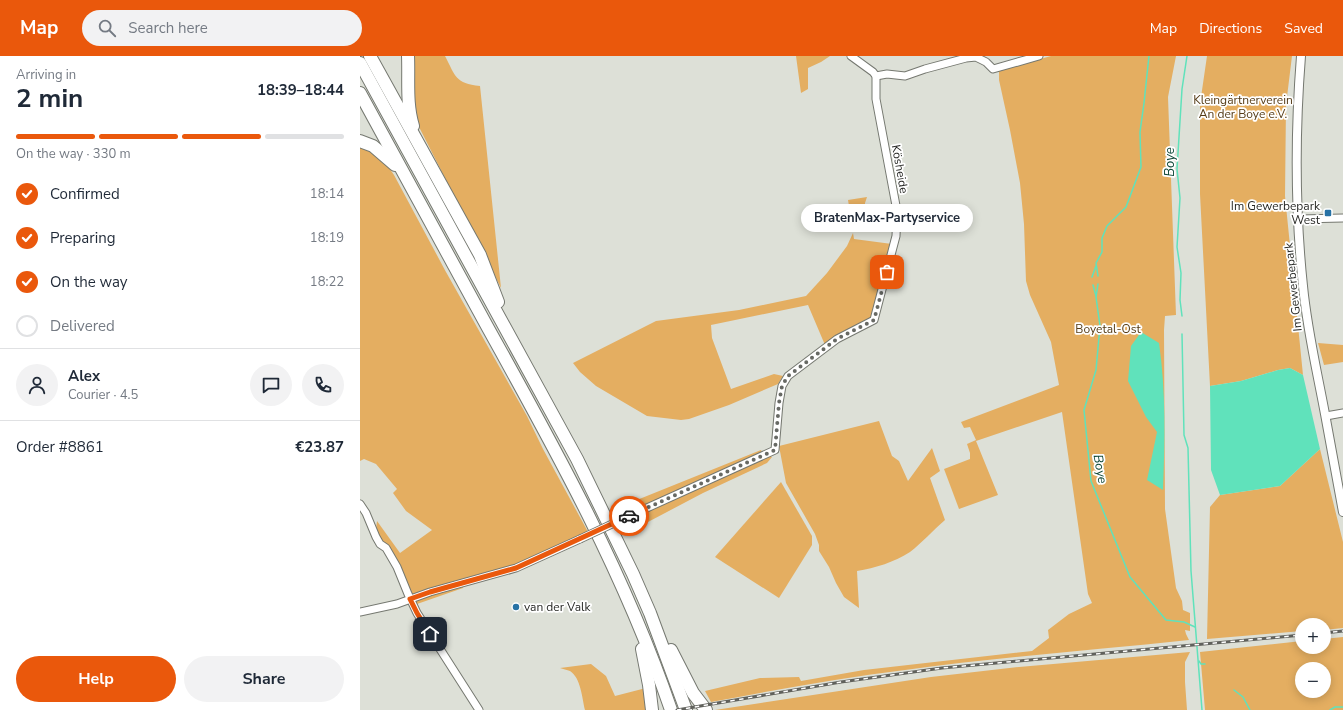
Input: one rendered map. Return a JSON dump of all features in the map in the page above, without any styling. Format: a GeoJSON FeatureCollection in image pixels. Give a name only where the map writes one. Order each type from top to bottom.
{"type":"FeatureCollection","features":[{"type":"Feature","properties":{"kind":"highway"},"geometry":{"type":"LineString","coordinates":[[370,56],[480,255],[510,338]]}},
{"type":"Feature","properties":{"kind":"highway"},"geometry":{"type":"LineString","coordinates":[[408,56],[407,94],[410,116],[420,146]]}},
{"type":"Feature","properties":{"kind":"highway"},"geometry":{"type":"LineString","coordinates":[[360,63],[580,466],[620,546],[650,613],[686,710]]}},
{"type":"Feature","properties":{"kind":"highway"},"geometry":{"type":"LineString","coordinates":[[360,93],[578,492],[637,620],[671,710]]}},
{"type":"Feature","properties":{"kind":"highway"},"geometry":{"type":"LineString","coordinates":[[360,141],[373,146],[404,172]]}},
{"type":"Feature","properties":{"kind":"highway"},"geometry":{"type":"LineString","coordinates":[[650,613],[661,624],[670,648],[693,693],[706,710]]}},
{"type":"Feature","properties":{"kind":"highway"},"geometry":{"type":"LineString","coordinates":[[637,620],[652,710]]}},
{"type":"Feature","properties":{"kind":"street"},"geometry":{"type":"LineString","coordinates":[[851,56],[873,72],[876,76],[887,74],[905,76],[966,58],[976,57],[986,62],[993,69],[1039,56]]}},
{"type":"Feature","properties":{"kind":"street","name":"Im Gewerbepark"},"geometry":{"type":"LineString","coordinates":[[1301,56],[1297,119],[1299,219],[1303,286],[1311,342],[1343,512]]}},
{"type":"Feature","properties":{"kind":"street","name":"Kösheide"},"geometry":{"type":"LineString","coordinates":[[410,599],[516,568],[775,450],[779,403],[782,386],[788,376],[837,339],[874,320],[896,236],[897,222],[897,212],[876,99],[876,76]]}},
{"type":"Feature","properties":{"kind":"street"},"geometry":{"type":"LineString","coordinates":[[1299,219],[1343,218]]}},
{"type":"Feature","properties":{"kind":"street"},"geometry":{"type":"LineString","coordinates":[[1326,416],[1343,413]]}},
{"type":"Feature","properties":{"kind":"street"},"geometry":{"type":"LineString","coordinates":[[360,504],[366,513],[380,544],[386,548],[397,567],[417,613],[479,710]]}},
{"type":"Feature","properties":{"kind":"street"},"geometry":{"type":"LineString","coordinates":[[360,612],[382,608],[410,599]]}},
{"type":"Feature","properties":{"kind":"green space"},"geometry":{"type":"Polygon","coordinates":[[[415,56],[445,56],[457,78],[466,83],[480,86],[501,288],[419,127],[414,108],[415,56]]]}},
{"type":"Feature","properties":{"kind":"green space"},"geometry":{"type":"Polygon","coordinates":[[[796,56],[830,56],[808,68],[808,89],[801,93],[796,56]]]}},
{"type":"Feature","properties":{"kind":"green space","name":"Boyetal-Ost"},"geometry":{"type":"Polygon","coordinates":[[[1051,56],[1176,56],[1168,97],[1176,315],[1165,316],[1164,330],[1165,509],[1176,588],[1182,601],[1183,610],[1190,613],[1190,631],[1185,630],[1189,640],[941,665],[832,680],[711,702],[705,691],[760,678],[799,677],[801,681],[864,670],[1032,651],[1049,638],[1048,630],[1069,614],[1092,603],[1088,594],[1062,412],[976,441],[998,495],[959,509],[944,469],[970,459],[967,444],[976,440],[970,427],[964,428],[961,422],[1059,385],[1051,342],[1030,295],[1026,281],[1024,224],[1020,183],[999,80],[999,71],[1051,56]]]}},
{"type":"Feature","properties":{"kind":"green space","name":"Kleingärtnerverein An der Boye e.V."},"geometry":{"type":"Polygon","coordinates":[[[1207,56],[1292,56],[1286,105],[1285,196],[1303,375],[1290,368],[1241,381],[1210,386],[1200,194],[1200,104],[1207,56]]]}},
{"type":"Feature","properties":{"kind":"green space"},"geometry":{"type":"Polygon","coordinates":[[[360,146],[381,156],[394,175],[446,272],[527,416],[588,532],[515,566],[464,580],[463,588],[417,604],[380,543],[376,529],[377,521],[400,553],[432,530],[406,511],[393,493],[397,489],[376,464],[364,459],[360,461],[360,146]]]}},
{"type":"Feature","properties":{"kind":"green space"},"geometry":{"type":"Polygon","coordinates":[[[867,197],[865,211],[850,212],[848,200],[867,197]]]}},
{"type":"Feature","properties":{"kind":"green space"},"geometry":{"type":"Polygon","coordinates":[[[853,233],[854,239],[892,244],[872,318],[825,345],[808,305],[711,325],[712,338],[731,389],[774,374],[783,376],[778,384],[729,405],[689,419],[681,420],[647,416],[596,386],[580,372],[573,363],[656,321],[739,310],[806,296],[827,273],[847,246],[853,233]]]}},
{"type":"Feature","properties":{"kind":"green space"},"geometry":{"type":"Polygon","coordinates":[[[1318,343],[1343,345],[1343,362],[1324,365],[1318,343]]]}},
{"type":"Feature","properties":{"kind":"green space"},"geometry":{"type":"Polygon","coordinates":[[[879,421],[892,456],[899,461],[908,481],[932,448],[940,471],[930,478],[945,520],[904,556],[885,564],[857,571],[859,608],[844,597],[819,551],[819,545],[815,534],[786,483],[779,446],[879,421]]]}},
{"type":"Feature","properties":{"kind":"green space"},"geometry":{"type":"Polygon","coordinates":[[[1320,449],[1343,542],[1343,628],[1331,629],[1331,618],[1295,618],[1295,632],[1207,639],[1210,507],[1220,495],[1280,486],[1320,449]]]}},
{"type":"Feature","properties":{"kind":"green space"},"geometry":{"type":"Polygon","coordinates":[[[761,450],[765,457],[769,455],[772,457],[767,463],[703,493],[629,532],[617,508],[761,450]]]}},
{"type":"Feature","properties":{"kind":"green space"},"geometry":{"type":"Polygon","coordinates":[[[781,482],[812,536],[812,545],[779,598],[715,557],[781,482]]]}},
{"type":"Feature","properties":{"kind":"green space"},"geometry":{"type":"Polygon","coordinates":[[[1343,637],[1343,710],[1205,710],[1200,652],[1295,642],[1295,654],[1331,654],[1331,638],[1343,637]]]}},
{"type":"Feature","properties":{"kind":"green space"},"geometry":{"type":"Polygon","coordinates":[[[1190,652],[1185,662],[1187,710],[715,710],[931,677],[1019,667],[1190,652]]]}},
{"type":"Feature","properties":{"kind":"green space"},"geometry":{"type":"Polygon","coordinates":[[[591,664],[606,676],[615,696],[646,688],[648,710],[585,710],[577,678],[570,671],[560,668],[591,664]]]}},
{"type":"Feature","properties":{"kind":"shaded area"},"geometry":{"type":"Polygon","coordinates":[[[1141,332],[1159,343],[1163,380],[1164,416],[1163,490],[1147,480],[1157,432],[1146,417],[1128,381],[1131,346],[1141,332]]]}},
{"type":"Feature","properties":{"kind":"shaded area"},"geometry":{"type":"Polygon","coordinates":[[[1290,368],[1303,375],[1320,449],[1280,486],[1220,495],[1211,470],[1210,386],[1241,381],[1290,368]]]}},
{"type":"Feature","properties":{"kind":"waterway","name":"Boye"},"geometry":{"type":"LineString","coordinates":[[1098,276],[1096,263],[1102,252],[1102,238],[1107,226],[1126,207],[1141,167],[1140,132],[1149,56]]}},
{"type":"Feature","properties":{"kind":"waterway","name":"Boye"},"geometry":{"type":"LineString","coordinates":[[1182,316],[1180,300],[1181,273],[1177,247],[1180,198],[1177,169],[1182,89],[1187,56]]}},
{"type":"Feature","properties":{"kind":"waterway","name":"Boye"},"geometry":{"type":"LineString","coordinates":[[1092,277],[1096,266]]}},
{"type":"Feature","properties":{"kind":"waterway","name":"Boye"},"geometry":{"type":"LineString","coordinates":[[1098,284],[1096,297],[1100,326],[1096,370],[1084,410],[1091,481],[1130,577],[1166,620],[1184,622],[1195,627]]}},
{"type":"Feature","properties":{"kind":"waterway","name":"Boye"},"geometry":{"type":"LineString","coordinates":[[1093,285],[1096,296]]}},
{"type":"Feature","properties":{"kind":"waterway","name":"Boye"},"geometry":{"type":"LineString","coordinates":[[1182,334],[1184,435],[1188,448],[1191,571],[1202,710]]}},
{"type":"Feature","properties":{"kind":"waterway","name":"Boye"},"geometry":{"type":"LineString","coordinates":[[1199,661],[1201,664],[1205,664]]}},
{"type":"Feature","properties":{"kind":"waterway"},"geometry":{"type":"LineString","coordinates":[[1234,690],[1243,697],[1250,710]]}},
{"type":"Feature","properties":{"kind":"waterway"},"geometry":{"type":"LineString","coordinates":[[1330,710],[1335,707],[1343,707]]}},
{"type":"Feature","properties":{"kind":"railway"},"geometry":{"type":"LineString","coordinates":[[1331,632],[1343,631]]}},
{"type":"Feature","properties":{"kind":"railway"},"geometry":{"type":"LineString","coordinates":[[677,710],[841,682],[942,668],[1295,636]]}},
{"type":"Feature","properties":{"kind":"way so far"},"geometry":{"type":"LineString","coordinates":[[629,516],[775,450],[779,403],[782,386],[788,376],[837,339],[874,320],[887,272]]}},
{"type":"Feature","properties":{"kind":"place","name":"Im Gewerbepark West"},"geometry":{"type":"Point","coordinates":[1328,213]}},
{"type":"Feature","properties":{"kind":"place","name":"BratenMax-Partyservice"},"geometry":{"type":"Point","coordinates":[887,272]}},
{"type":"Feature","properties":{"kind":"place","name":"van der Valk"},"geometry":{"type":"Point","coordinates":[516,607]}},
{"type":"Feature","properties":{"kind":"route"},"geometry":{"type":"LineString","coordinates":[[430,634],[410,599],[516,568],[629,516]]}}]}
